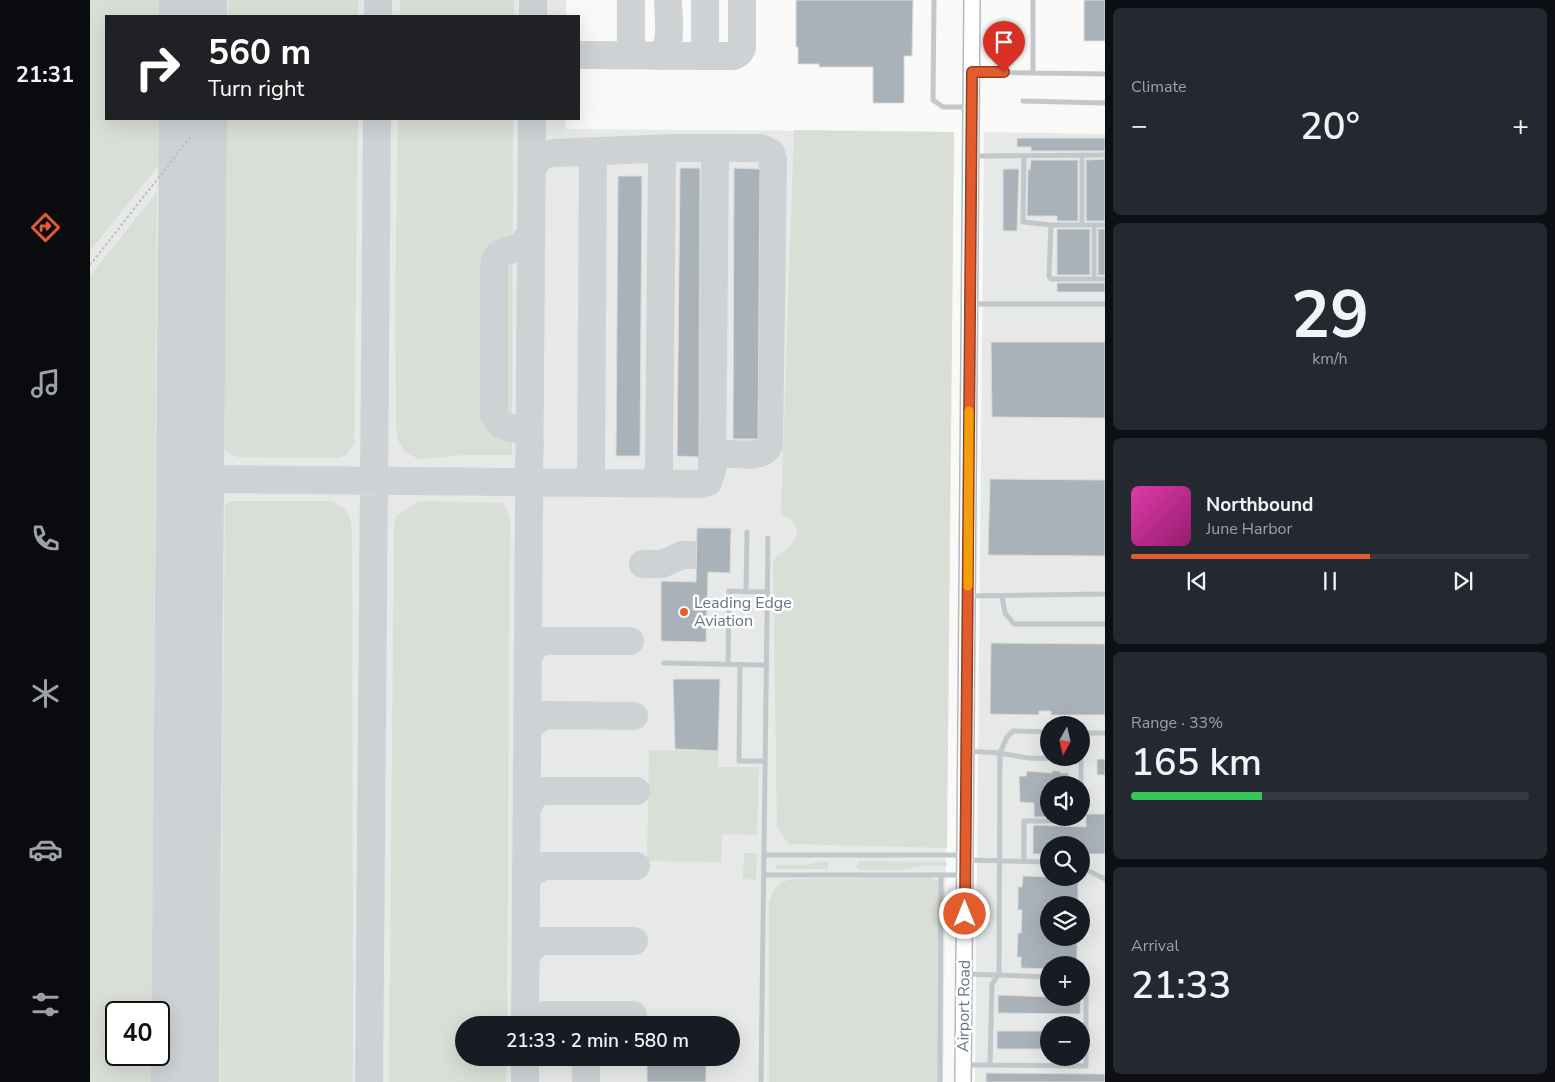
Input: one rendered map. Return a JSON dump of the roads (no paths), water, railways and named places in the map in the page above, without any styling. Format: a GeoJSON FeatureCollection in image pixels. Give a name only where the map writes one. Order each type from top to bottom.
{"type":"FeatureCollection","features":[{"type":"Feature","properties":{"kind":"street","name":"Airport Road"},"geometry":{"type":"LineString","coordinates":[[963,1082],[972,0]]}},
{"type":"Feature","properties":{"kind":"lane"},"geometry":{"type":"LineString","coordinates":[[934,0],[933,100],[943,106],[972,107]]}},
{"type":"Feature","properties":{"kind":"lane"},"geometry":{"type":"LineString","coordinates":[[1033,0],[1033,73]]}},
{"type":"Feature","properties":{"kind":"lane"},"geometry":{"type":"LineString","coordinates":[[972,72],[1105,74]]}},
{"type":"Feature","properties":{"kind":"lane"},"geometry":{"type":"LineString","coordinates":[[1023,101],[1105,103]]}},
{"type":"Feature","properties":{"kind":"lane"},"geometry":{"type":"LineString","coordinates":[[1082,155],[1082,225]]}},
{"type":"Feature","properties":{"kind":"lane"},"geometry":{"type":"LineString","coordinates":[[971,156],[1105,155]]}},
{"type":"Feature","properties":{"kind":"lane"},"geometry":{"type":"LineString","coordinates":[[1024,156],[1023,222],[1051,225],[1105,225]]}},
{"type":"Feature","properties":{"kind":"lane"},"geometry":{"type":"LineString","coordinates":[[1051,225],[1049,276],[1051,279],[1105,279]]}},
{"type":"Feature","properties":{"kind":"lane"},"geometry":{"type":"LineString","coordinates":[[1094,225],[1094,279]]}},
{"type":"Feature","properties":{"kind":"lane"},"geometry":{"type":"LineString","coordinates":[[970,304],[1105,304]]}},
{"type":"Feature","properties":{"kind":"lane"},"geometry":{"type":"LineString","coordinates":[[746,592],[747,532]]}},
{"type":"Feature","properties":{"kind":"lane"},"geometry":{"type":"LineString","coordinates":[[761,1082],[768,538]]}},
{"type":"Feature","properties":{"kind":"lane"},"geometry":{"type":"LineString","coordinates":[[728,663],[729,591],[768,592]]}},
{"type":"Feature","properties":{"kind":"lane"},"geometry":{"type":"LineString","coordinates":[[968,596],[1105,594]]}},
{"type":"Feature","properties":{"kind":"lane"},"geometry":{"type":"LineString","coordinates":[[1002,596],[1005,613],[1014,624],[1105,624]]}},
{"type":"Feature","properties":{"kind":"lane"},"geometry":{"type":"LineString","coordinates":[[664,663],[767,665]]}},
{"type":"Feature","properties":{"kind":"lane"},"geometry":{"type":"LineString","coordinates":[[740,665],[739,761],[766,761]]}},
{"type":"Feature","properties":{"kind":"lane"},"geometry":{"type":"LineString","coordinates":[[990,1065],[992,984],[999,974],[1000,753],[1007,737],[1013,731],[1040,732]]}},
{"type":"Feature","properties":{"kind":"lane"},"geometry":{"type":"LineString","coordinates":[[1090,732],[1105,733]]}},
{"type":"Feature","properties":{"kind":"lane"},"geometry":{"type":"LineString","coordinates":[[966,751],[1000,753],[1028,758],[1081,759],[1081,776]]}},
{"type":"Feature","properties":{"kind":"lane"},"geometry":{"type":"LineString","coordinates":[[1024,862],[1024,821],[1040,821]]}},
{"type":"Feature","properties":{"kind":"lane"},"geometry":{"type":"LineString","coordinates":[[764,855],[965,863],[1000,861],[1040,862]]}},
{"type":"Feature","properties":{"kind":"lane"},"geometry":{"type":"LineString","coordinates":[[764,875],[940,875],[965,863]]}},
{"type":"Feature","properties":{"kind":"lane"},"geometry":{"type":"LineString","coordinates":[[1090,872],[1105,879]]}},
{"type":"Feature","properties":{"kind":"lane"},"geometry":{"type":"LineString","coordinates":[[940,875],[940,1082]]}},
{"type":"Feature","properties":{"kind":"lane"},"geometry":{"type":"LineString","coordinates":[[964,974],[1040,976]]}},
{"type":"Feature","properties":{"kind":"lane"},"geometry":{"type":"LineString","coordinates":[[963,1064],[1086,1066],[1086,1006]]}},
{"type":"Feature","properties":{"kind":"place","name":"Leading Edge Aviation"},"geometry":{"type":"Point","coordinates":[684,612]}}]}
